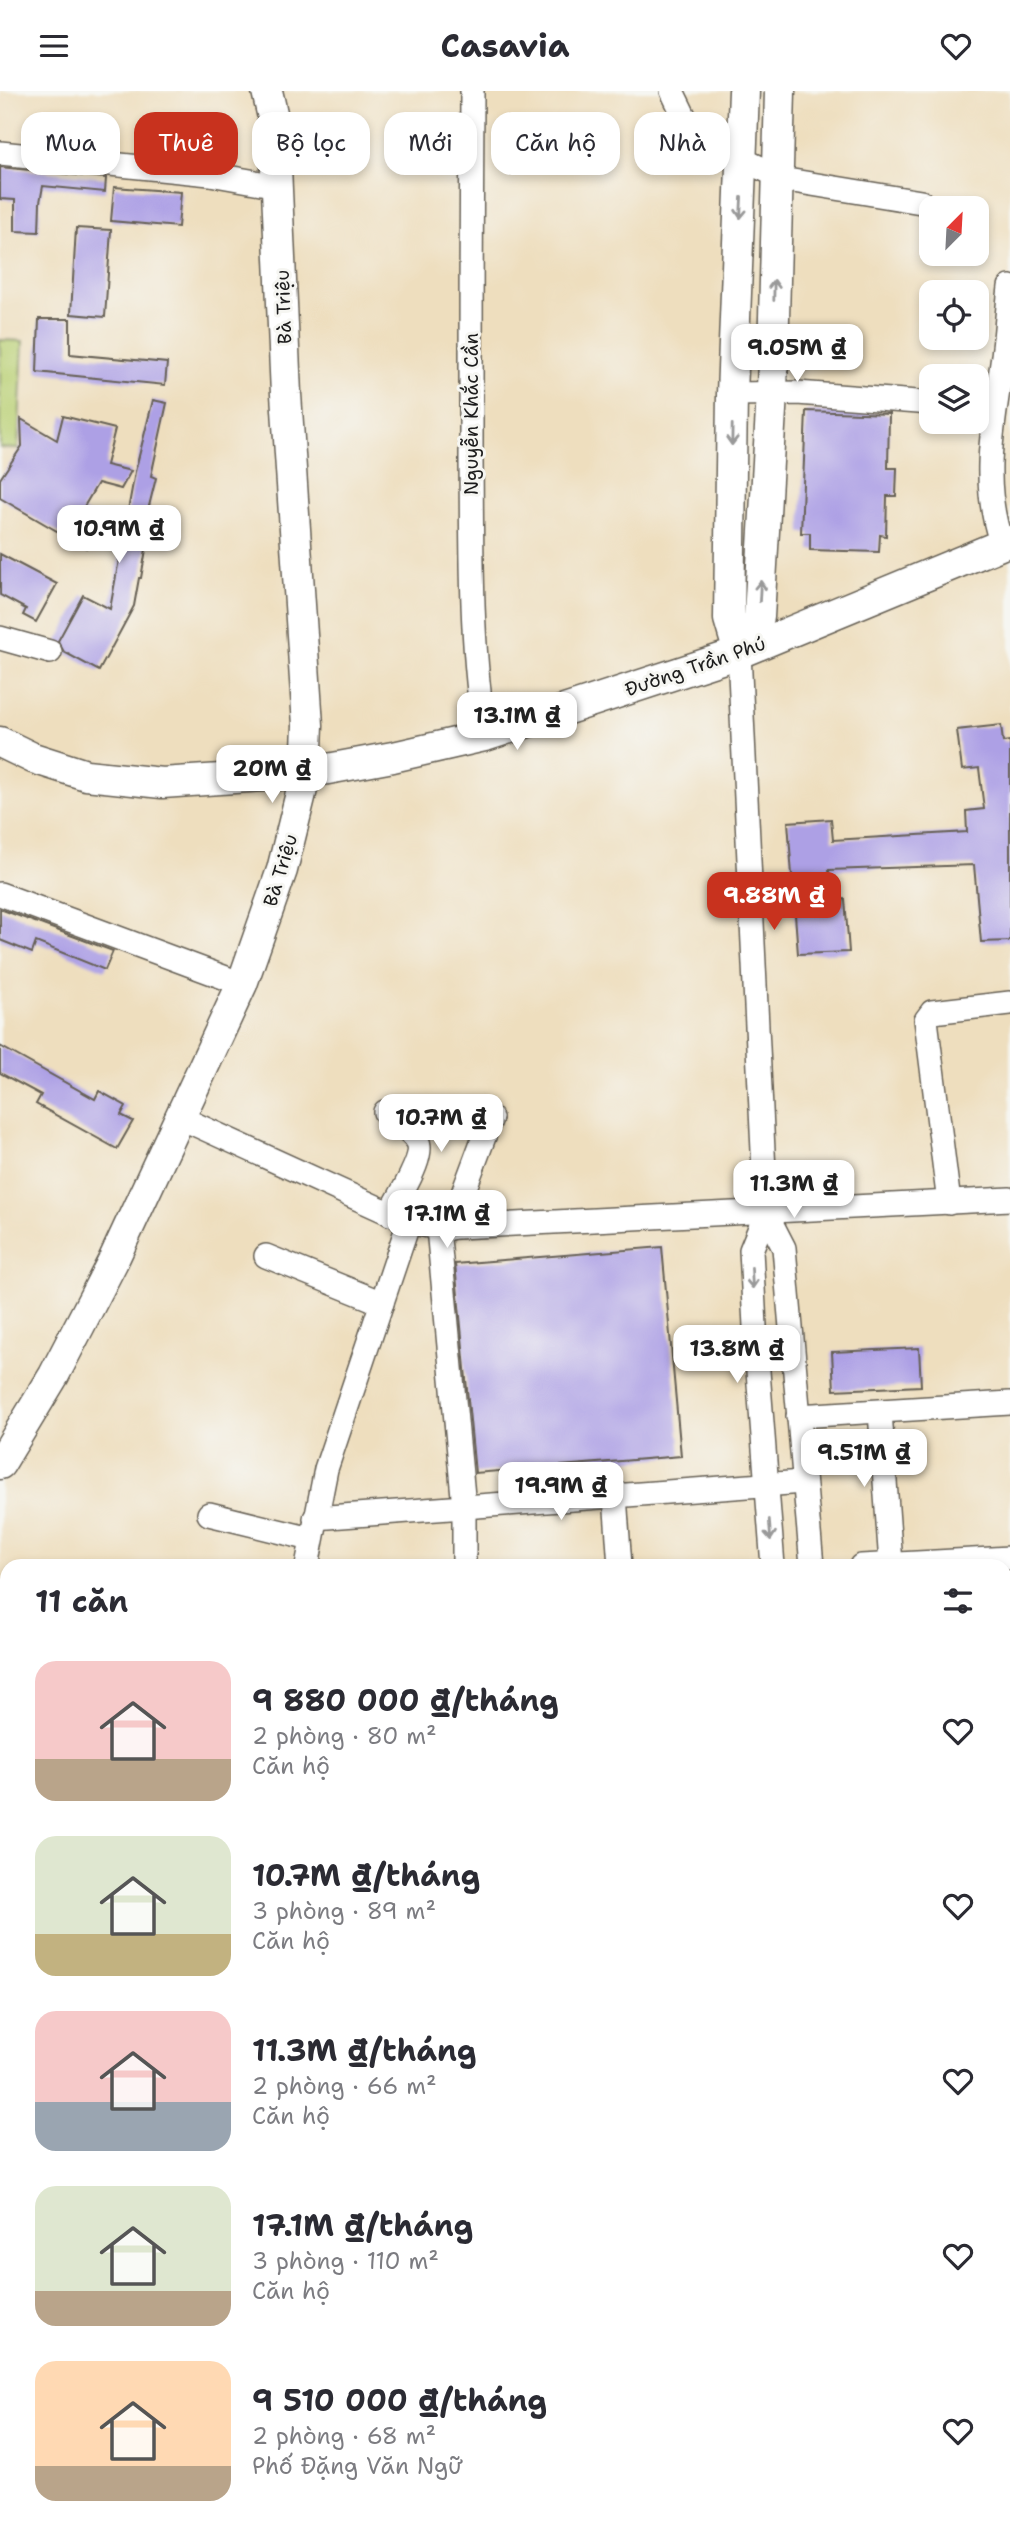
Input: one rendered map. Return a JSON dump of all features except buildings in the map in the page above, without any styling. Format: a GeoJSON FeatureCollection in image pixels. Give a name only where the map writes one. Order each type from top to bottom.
{"type":"FeatureCollection","features":[{"type":"Feature","properties":{"kind":"main road","name":"Bà Triệu"},"geometry":{"type":"LineString","coordinates":[[0,1464],[66,1353],[113,1261],[242,984],[282,870],[306,772],[308,725],[286,394],[278,185],[274,122],[268,91]]}},
{"type":"Feature","properties":{"kind":"main road"},"geometry":{"type":"LineString","coordinates":[[739,653],[730,619],[732,394],[744,91]]}},
{"type":"Feature","properties":{"kind":"main road"},"geometry":{"type":"LineString","coordinates":[[739,653],[751,637],[758,617],[772,394],[780,91]]}},
{"type":"Feature","properties":{"kind":"main road","name":"Đường Trần Phú"},"geometry":{"type":"LineString","coordinates":[[0,742],[33,758],[86,775],[162,783],[306,772],[393,757],[485,736],[739,653],[1006,543]]}},
{"type":"Feature","properties":{"kind":"street","name":"Nguyễn Khắc Cần"},"geometry":{"type":"LineString","coordinates":[[472,91],[474,641],[485,736]]}},
{"type":"Feature","properties":{"kind":"street"},"geometry":{"type":"LineString","coordinates":[[672,91],[697,136],[704,142],[787,180],[919,202]]}},
{"type":"Feature","properties":{"kind":"street"},"geometry":{"type":"LineString","coordinates":[[0,153],[210,174],[278,185]]}},
{"type":"Feature","properties":{"kind":"street"},"geometry":{"type":"LineString","coordinates":[[989,399],[1006,359],[1010,286]]}},
{"type":"Feature","properties":{"kind":"street"},"geometry":{"type":"LineString","coordinates":[[732,394],[797,393],[919,402]]}},
{"type":"Feature","properties":{"kind":"street"},"geometry":{"type":"LineString","coordinates":[[989,423],[989,484],[993,519],[1006,543]]}},
{"type":"Feature","properties":{"kind":"street"},"geometry":{"type":"LineString","coordinates":[[0,638],[50,652]]}},
{"type":"Feature","properties":{"kind":"street"},"geometry":{"type":"LineString","coordinates":[[739,653],[766,1213],[784,1248],[811,1559]]}},
{"type":"Feature","properties":{"kind":"street"},"geometry":{"type":"LineString","coordinates":[[0,894],[242,984]]}},
{"type":"Feature","properties":{"kind":"street"},"geometry":{"type":"LineString","coordinates":[[949,1203],[926,1020],[932,1012],[1010,1003]]}},
{"type":"Feature","properties":{"kind":"street"},"geometry":{"type":"LineString","coordinates":[[308,1559],[326,1469],[382,1303],[400,1218],[418,1159],[420,1147],[417,1139],[385,1112]]}},
{"type":"Feature","properties":{"kind":"street"},"geometry":{"type":"LineString","coordinates":[[179,1117],[400,1218],[444,1228],[1010,1199]]}},
{"type":"Feature","properties":{"kind":"street"},"geometry":{"type":"LineString","coordinates":[[464,1559],[464,1507],[444,1228],[491,1118]]}},
{"type":"Feature","properties":{"kind":"street"},"geometry":{"type":"LineString","coordinates":[[766,1213],[751,1250],[755,1345],[772,1559]]}},
{"type":"Feature","properties":{"kind":"street"},"geometry":{"type":"LineString","coordinates":[[266,1257],[382,1303]]}},
{"type":"Feature","properties":{"kind":"street"},"geometry":{"type":"LineString","coordinates":[[755,1345],[791,1343]]}},
{"type":"Feature","properties":{"kind":"street"},"geometry":{"type":"LineString","coordinates":[[798,1416],[1010,1403]]}},
{"type":"Feature","properties":{"kind":"street"},"geometry":{"type":"LineString","coordinates":[[880,1412],[891,1559]]}},
{"type":"Feature","properties":{"kind":"street"},"geometry":{"type":"LineString","coordinates":[[209,1514],[313,1528],[464,1507],[803,1482]]}},
{"type":"Feature","properties":{"kind":"street"},"geometry":{"type":"LineString","coordinates":[[615,1496],[620,1559]]}},
{"type":"Feature","properties":{"kind":"street"},"geometry":{"type":"LineString","coordinates":[[990,1559],[1010,1558]]}},
{"type":"Feature","properties":{"kind":"green space"},"geometry":{"type":"Polygon","coordinates":[[[0,340],[23,341],[18,449],[0,448],[0,340]]]}}]}
